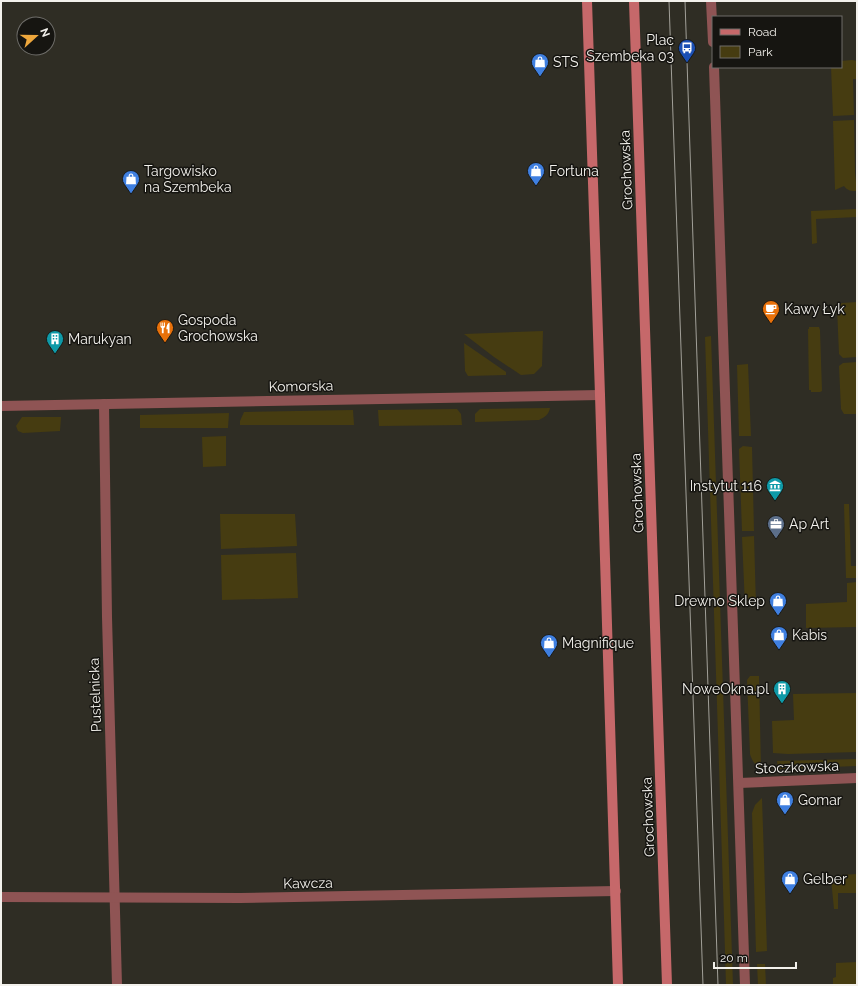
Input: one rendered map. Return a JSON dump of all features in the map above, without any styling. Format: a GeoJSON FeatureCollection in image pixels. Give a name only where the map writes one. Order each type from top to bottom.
{"type":"FeatureCollection","features":[{"type":"Feature","properties":{"kind":"main road"},"geometry":{"type":"LineString","coordinates":[[587,1],[618,985]]}},
{"type":"Feature","properties":{"kind":"main road","name":"Grochowska"},"geometry":{"type":"LineString","coordinates":[[634,1],[668,985]]}},
{"type":"Feature","properties":{"kind":"street"},"geometry":{"type":"LineString","coordinates":[[711,1],[712,22]]}},
{"type":"Feature","properties":{"kind":"street"},"geometry":{"type":"LineString","coordinates":[[714,68],[745,985]]}},
{"type":"Feature","properties":{"kind":"street","name":"Komorska"},"geometry":{"type":"LineString","coordinates":[[1,406],[600,395]]}},
{"type":"Feature","properties":{"kind":"street","name":"Pustelnicka"},"geometry":{"type":"LineString","coordinates":[[104,404],[107,617],[117,985]]}},
{"type":"Feature","properties":{"kind":"street","name":"Stoczkowska"},"geometry":{"type":"LineString","coordinates":[[738,783],[857,778]]}},
{"type":"Feature","properties":{"kind":"street","name":"Kawcza"},"geometry":{"type":"LineString","coordinates":[[1,897],[240,898],[616,891]]}},
{"type":"Feature","properties":{"kind":"green space"},"geometry":{"type":"Polygon","coordinates":[[[842,61],[857,61],[857,79],[853,79],[854,115],[833,116],[831,68],[842,68],[842,61]]]}},
{"type":"Feature","properties":{"kind":"green space"},"geometry":{"type":"Polygon","coordinates":[[[854,120],[855,173],[857,191],[847,189],[844,186],[835,190],[833,121],[854,120]]]}},
{"type":"Feature","properties":{"kind":"green space"},"geometry":{"type":"Polygon","coordinates":[[[857,209],[857,217],[816,219],[817,243],[812,244],[811,211],[857,209]]]}},
{"type":"Feature","properties":{"kind":"green space"},"geometry":{"type":"Polygon","coordinates":[[[857,302],[857,357],[843,358],[839,354],[837,307],[842,303],[857,302]]]}},
{"type":"Feature","properties":{"kind":"green space"},"geometry":{"type":"Polygon","coordinates":[[[809,327],[819,327],[820,330],[822,391],[820,392],[811,392],[811,390],[809,390],[809,327]]]}},
{"type":"Feature","properties":{"kind":"green space"},"geometry":{"type":"Polygon","coordinates":[[[543,331],[542,366],[534,374],[521,375],[464,334],[543,331]]]}},
{"type":"Feature","properties":{"kind":"green space"},"geometry":{"type":"Polygon","coordinates":[[[711,336],[733,985],[726,985],[705,337],[711,336]]]}},
{"type":"Feature","properties":{"kind":"green space"},"geometry":{"type":"Polygon","coordinates":[[[464,343],[506,372],[506,375],[468,376],[465,371],[464,343]]]}},
{"type":"Feature","properties":{"kind":"green space"},"geometry":{"type":"Polygon","coordinates":[[[857,362],[857,414],[844,414],[841,409],[839,366],[843,363],[857,362]]]}},
{"type":"Feature","properties":{"kind":"green space"},"geometry":{"type":"Polygon","coordinates":[[[748,364],[751,436],[739,436],[737,365],[748,364]]]}},
{"type":"Feature","properties":{"kind":"green space"},"geometry":{"type":"Polygon","coordinates":[[[550,408],[549,412],[539,420],[475,422],[475,414],[480,409],[550,408]]]}},
{"type":"Feature","properties":{"kind":"green space"},"geometry":{"type":"Polygon","coordinates":[[[457,409],[461,414],[462,425],[379,426],[378,410],[457,409]]]}},
{"type":"Feature","properties":{"kind":"green space"},"geometry":{"type":"Polygon","coordinates":[[[353,410],[354,425],[240,425],[244,412],[353,410]]]}},
{"type":"Feature","properties":{"kind":"green space"},"geometry":{"type":"Polygon","coordinates":[[[229,413],[228,428],[140,428],[140,415],[229,413]]]}},
{"type":"Feature","properties":{"kind":"green space"},"geometry":{"type":"Polygon","coordinates":[[[22,417],[61,417],[60,431],[23,433],[18,431],[16,426],[22,417]]]}},
{"type":"Feature","properties":{"kind":"green space"},"geometry":{"type":"Polygon","coordinates":[[[226,436],[226,466],[203,467],[202,437],[226,436]]]}},
{"type":"Feature","properties":{"kind":"green space"},"geometry":{"type":"Polygon","coordinates":[[[743,446],[752,447],[754,531],[742,531],[739,449],[743,446]]]}},
{"type":"Feature","properties":{"kind":"green space"},"geometry":{"type":"Polygon","coordinates":[[[844,504],[849,504],[851,566],[857,566],[857,578],[846,578],[844,504]]]}},
{"type":"Feature","properties":{"kind":"green space"},"geometry":{"type":"Polygon","coordinates":[[[220,514],[295,514],[297,546],[221,549],[220,514]]]}},
{"type":"Feature","properties":{"kind":"green space"},"geometry":{"type":"Polygon","coordinates":[[[754,536],[756,606],[745,606],[742,537],[754,536]]]}},
{"type":"Feature","properties":{"kind":"green space"},"geometry":{"type":"Polygon","coordinates":[[[296,553],[298,598],[222,600],[221,555],[296,553]]]}},
{"type":"Feature","properties":{"kind":"green space"},"geometry":{"type":"Polygon","coordinates":[[[857,582],[857,627],[806,628],[806,604],[847,602],[847,583],[857,582]]]}},
{"type":"Feature","properties":{"kind":"green space"},"geometry":{"type":"Polygon","coordinates":[[[750,676],[759,676],[761,769],[754,763],[750,754],[747,680],[750,676]]]}},
{"type":"Feature","properties":{"kind":"green space"},"geometry":{"type":"Polygon","coordinates":[[[857,693],[857,752],[773,753],[772,721],[794,720],[793,694],[857,693]]]}},
{"type":"Feature","properties":{"kind":"green space"},"geometry":{"type":"Polygon","coordinates":[[[857,759],[857,766],[780,769],[778,768],[777,761],[857,759]]]}},
{"type":"Feature","properties":{"kind":"green space"},"geometry":{"type":"Polygon","coordinates":[[[762,798],[767,951],[756,952],[752,813],[755,805],[762,798]]]}},
{"type":"Feature","properties":{"kind":"green space"},"geometry":{"type":"Polygon","coordinates":[[[857,874],[857,893],[838,893],[838,909],[834,909],[831,879],[841,878],[841,875],[857,874]]]}},
{"type":"Feature","properties":{"kind":"green space"},"geometry":{"type":"Polygon","coordinates":[[[857,962],[857,985],[833,985],[833,978],[836,977],[836,963],[857,962]]]}},
{"type":"Feature","properties":{"kind":"green space"},"geometry":{"type":"Polygon","coordinates":[[[757,964],[765,964],[766,985],[758,985],[757,964]]]}},
{"type":"Feature","properties":{"kind":"tram line"},"geometry":{"type":"LineString","coordinates":[[669,1],[703,985]]}},
{"type":"Feature","properties":{"kind":"tram line"},"geometry":{"type":"LineString","coordinates":[[685,1],[718,985]]}},
{"type":"Feature","properties":{"kind":"place","name":"Plac Szembeka 03"},"geometry":{"type":"Point","coordinates":[687,63]}},
{"type":"Feature","properties":{"kind":"place","name":"STS"},"geometry":{"type":"Point","coordinates":[540,77]}},
{"type":"Feature","properties":{"kind":"place","name":"Fortuna"},"geometry":{"type":"Point","coordinates":[536,186]}},
{"type":"Feature","properties":{"kind":"place","name":"Targowisko na Szembeka"},"geometry":{"type":"Point","coordinates":[131,194]}},
{"type":"Feature","properties":{"kind":"place","name":"Kawy Łyk"},"geometry":{"type":"Point","coordinates":[771,324]}},
{"type":"Feature","properties":{"kind":"place","name":"Gospoda Grochowska"},"geometry":{"type":"Point","coordinates":[165,343]}},
{"type":"Feature","properties":{"kind":"place","name":"Marukyan"},"geometry":{"type":"Point","coordinates":[55,354]}},
{"type":"Feature","properties":{"kind":"place","name":"Instytut 116"},"geometry":{"type":"Point","coordinates":[775,501]}},
{"type":"Feature","properties":{"kind":"place","name":"Ap Art"},"geometry":{"type":"Point","coordinates":[776,539]}},
{"type":"Feature","properties":{"kind":"place","name":"Drewno Sklep"},"geometry":{"type":"Point","coordinates":[778,616]}},
{"type":"Feature","properties":{"kind":"place","name":"Kabis"},"geometry":{"type":"Point","coordinates":[779,650]}},
{"type":"Feature","properties":{"kind":"place","name":"Magnifique"},"geometry":{"type":"Point","coordinates":[549,658]}},
{"type":"Feature","properties":{"kind":"place","name":"NoweOkna.pl"},"geometry":{"type":"Point","coordinates":[782,704]}},
{"type":"Feature","properties":{"kind":"place","name":"Gomar"},"geometry":{"type":"Point","coordinates":[785,815]}},
{"type":"Feature","properties":{"kind":"place","name":"Gelber"},"geometry":{"type":"Point","coordinates":[790,894]}}]}
